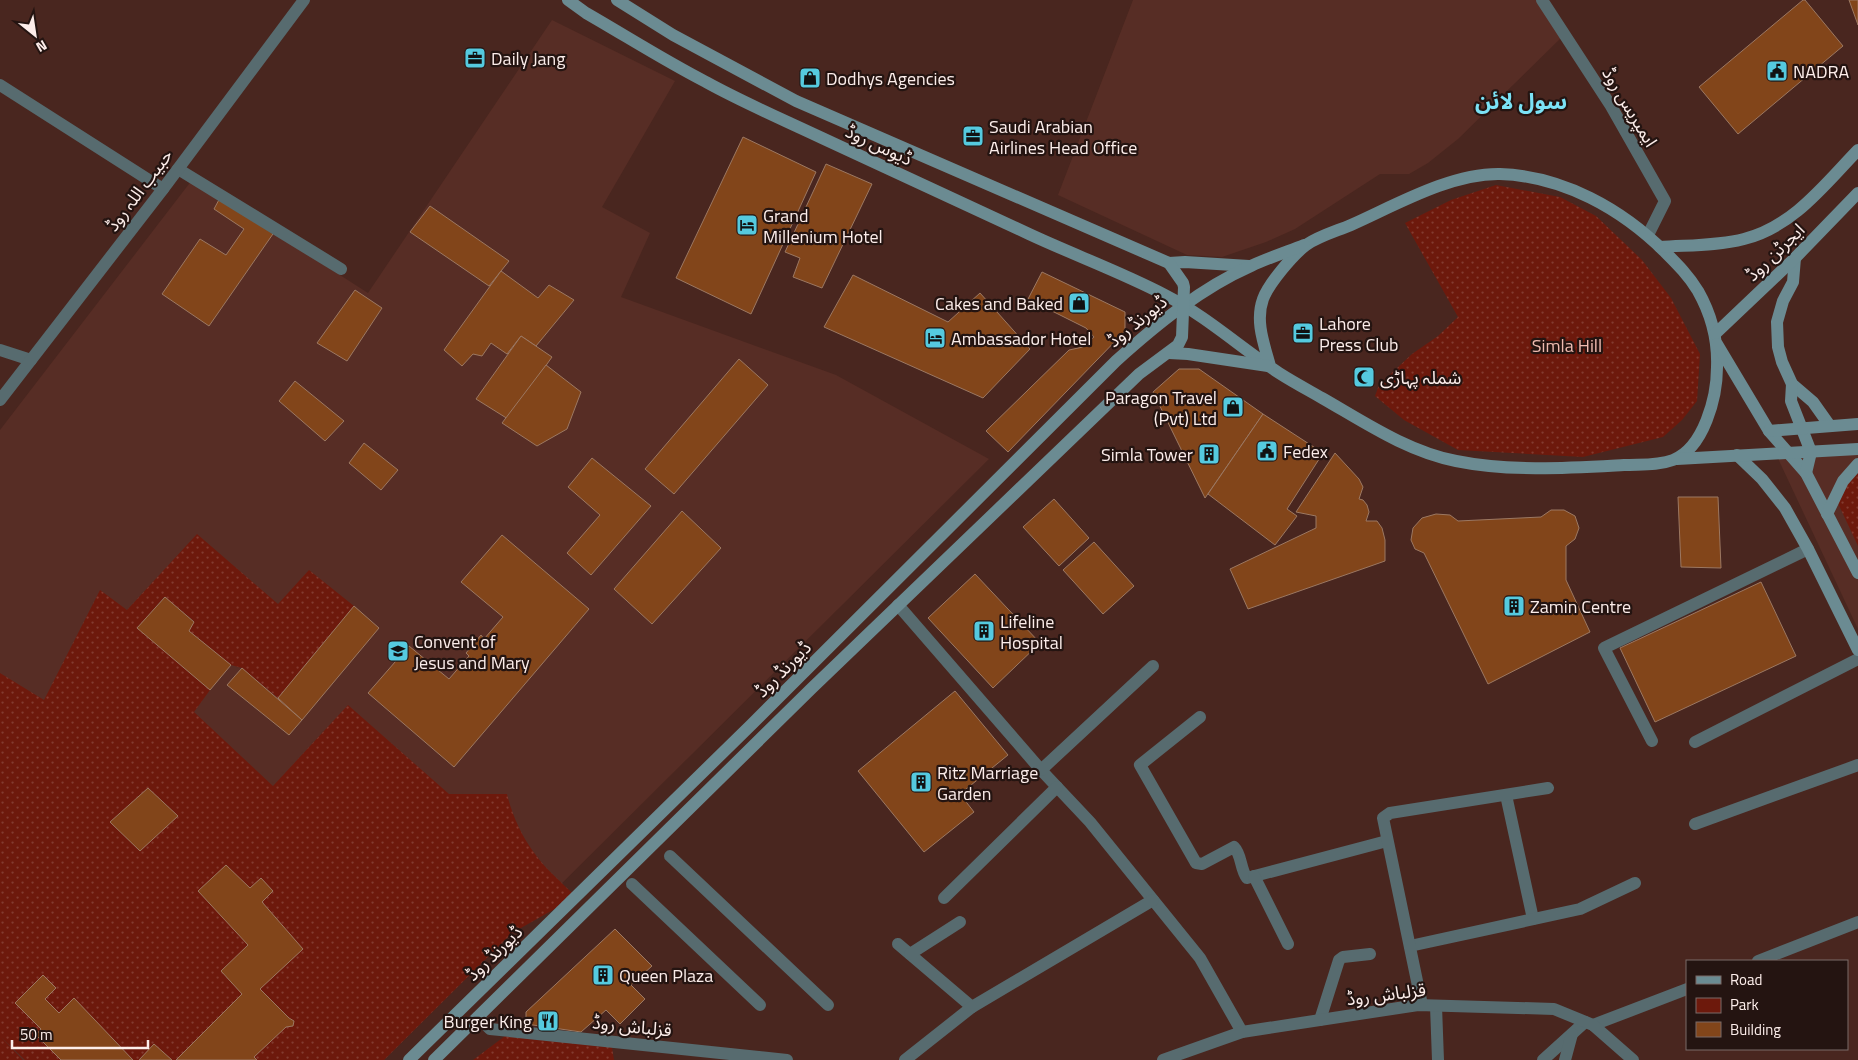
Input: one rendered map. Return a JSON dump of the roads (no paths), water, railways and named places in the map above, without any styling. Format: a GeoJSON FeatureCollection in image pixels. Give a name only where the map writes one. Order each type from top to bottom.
{"type":"FeatureCollection","features":[{"type":"Feature","properties":{"kind":"main road","name":"ڈیوس روڈ"},"geometry":{"type":"LineString","coordinates":[[568,0],[586,13],[708,83],[1039,239],[1164,294],[1270,366]]}},
{"type":"Feature","properties":{"kind":"main road","name":"ڈیوس روڈ"},"geometry":{"type":"LineString","coordinates":[[617,0],[673,35],[796,101],[1170,263],[1185,262],[1251,266]]}},
{"type":"Feature","properties":{"kind":"main road"},"geometry":{"type":"LineString","coordinates":[[1660,247],[1743,240],[1774,228],[1791,217],[1858,150]]}},
{"type":"Feature","properties":{"kind":"main road"},"geometry":{"type":"LineString","coordinates":[[1270,366],[1259,324],[1262,301],[1276,277],[1308,244],[1430,190],[1460,180],[1494,174],[1529,176],[1593,199],[1626,218],[1648,235],[1688,275],[1700,294],[1707,308],[1716,339],[1718,373],[1706,421],[1697,440],[1687,452],[1676,459]]}},
{"type":"Feature","properties":{"kind":"main road","name":"ایجرٹن روڈ"},"geometry":{"type":"LineString","coordinates":[[1716,339],[1858,193]]}},
{"type":"Feature","properties":{"kind":"main road","name":"ڈیورنڈ روڈ"},"geometry":{"type":"LineString","coordinates":[[409,1060],[758,718],[1116,361],[1162,322],[1217,285],[1251,266],[1308,244]]}},
{"type":"Feature","properties":{"kind":"main road"},"geometry":{"type":"LineString","coordinates":[[1794,258],[1793,282],[1783,300],[1777,322],[1780,354],[1792,384],[1791,401],[1810,452],[1806,473]]}},
{"type":"Feature","properties":{"kind":"main road"},"geometry":{"type":"LineString","coordinates":[[1170,263],[1183,282],[1184,306]]}},
{"type":"Feature","properties":{"kind":"main road","name":"ڈیورنڈ روڈ"},"geometry":{"type":"LineString","coordinates":[[434,1060],[812,688],[1138,374],[1169,354],[1178,345],[1182,337],[1184,306]]}},
{"type":"Feature","properties":{"kind":"main road"},"geometry":{"type":"LineString","coordinates":[[1716,339],[1769,431],[1806,473],[1858,573]]}},
{"type":"Feature","properties":{"kind":"main road"},"geometry":{"type":"LineString","coordinates":[[1169,354],[1188,354],[1270,366],[1279,374],[1414,448],[1457,462],[1499,466],[1589,468],[1656,464],[1676,459],[1858,449]]}},
{"type":"Feature","properties":{"kind":"main road"},"geometry":{"type":"LineString","coordinates":[[1792,384],[1813,402],[1830,426]]}},
{"type":"Feature","properties":{"kind":"main road"},"geometry":{"type":"LineString","coordinates":[[1769,431],[1858,424]]}},
{"type":"Feature","properties":{"kind":"main road"},"geometry":{"type":"LineString","coordinates":[[1737,455],[1762,479],[1785,508],[1808,549],[1858,650]]}},
{"type":"Feature","properties":{"kind":"main road"},"geometry":{"type":"LineString","coordinates":[[1828,514],[1843,481],[1858,464]]}},
{"type":"Feature","properties":{"kind":"street","name":"حبیب اللہ روڈ"},"geometry":{"type":"LineString","coordinates":[[0,400],[178,169],[304,0]]}},
{"type":"Feature","properties":{"kind":"street","name":"ایمپریس روڈ"},"geometry":{"type":"LineString","coordinates":[[1542,0],[1611,106],[1665,201],[1648,235]]}},
{"type":"Feature","properties":{"kind":"street"},"geometry":{"type":"LineString","coordinates":[[0,84],[163,188]]}},
{"type":"Feature","properties":{"kind":"street"},"geometry":{"type":"LineString","coordinates":[[178,169],[341,269]]}},
{"type":"Feature","properties":{"kind":"street"},"geometry":{"type":"LineString","coordinates":[[0,350],[31,360]]}},
{"type":"Feature","properties":{"kind":"street"},"geometry":{"type":"LineString","coordinates":[[1652,741],[1604,648],[1808,549]]}},
{"type":"Feature","properties":{"kind":"street"},"geometry":{"type":"LineString","coordinates":[[898,605],[1041,770],[1090,822],[1200,958],[1242,1032]]}},
{"type":"Feature","properties":{"kind":"street"},"geometry":{"type":"LineString","coordinates":[[1695,742],[1858,659]]}},
{"type":"Feature","properties":{"kind":"street"},"geometry":{"type":"LineString","coordinates":[[1041,770],[1153,666]]}},
{"type":"Feature","properties":{"kind":"street"},"geometry":{"type":"LineString","coordinates":[[1200,716],[1140,765],[1196,863],[1202,864],[1234,847],[1237,850],[1247,878],[1388,841]]}},
{"type":"Feature","properties":{"kind":"street"},"geometry":{"type":"LineString","coordinates":[[1695,824],[1858,765]]}},
{"type":"Feature","properties":{"kind":"street"},"geometry":{"type":"LineString","coordinates":[[944,898],[1057,787]]}},
{"type":"Feature","properties":{"kind":"street"},"geometry":{"type":"LineString","coordinates":[[1422,1005],[1383,818],[1390,813],[1548,788]]}},
{"type":"Feature","properties":{"kind":"street"},"geometry":{"type":"LineString","coordinates":[[1506,795],[1533,919]]}},
{"type":"Feature","properties":{"kind":"street"},"geometry":{"type":"LineString","coordinates":[[670,856],[828,1005]]}},
{"type":"Feature","properties":{"kind":"street"},"geometry":{"type":"LineString","coordinates":[[1254,876],[1288,944]]}},
{"type":"Feature","properties":{"kind":"street"},"geometry":{"type":"LineString","coordinates":[[1410,946],[1580,910],[1635,883]]}},
{"type":"Feature","properties":{"kind":"street"},"geometry":{"type":"LineString","coordinates":[[632,884],[760,1005]]}},
{"type":"Feature","properties":{"kind":"street"},"geometry":{"type":"LineString","coordinates":[[905,1060],[972,1007],[1153,900]]}},
{"type":"Feature","properties":{"kind":"street"},"geometry":{"type":"LineString","coordinates":[[910,954],[960,922]]}},
{"type":"Feature","properties":{"kind":"street"},"geometry":{"type":"LineString","coordinates":[[1761,960],[1858,922]]}},
{"type":"Feature","properties":{"kind":"street"},"geometry":{"type":"LineString","coordinates":[[898,944],[972,1007]]}},
{"type":"Feature","properties":{"kind":"street"},"geometry":{"type":"LineString","coordinates":[[1320,1020],[1339,960],[1370,954]]}},
{"type":"Feature","properties":{"kind":"street"},"geometry":{"type":"LineString","coordinates":[[1543,1060],[1572,1034],[1589,1024],[1686,989]]}},
{"type":"Feature","properties":{"kind":"street","name":"قزلباش روڈ"},"geometry":{"type":"LineString","coordinates":[[1163,1060],[1242,1032],[1422,1005],[1554,1009],[1589,1024],[1633,1060]]}},
{"type":"Feature","properties":{"kind":"street"},"geometry":{"type":"LineString","coordinates":[[1436,1006],[1438,1060]]}},
{"type":"Feature","properties":{"kind":"street","name":"قزلباش روڈ"},"geometry":{"type":"LineString","coordinates":[[478,1017],[490,1029],[787,1060]]}},
{"type":"Feature","properties":{"kind":"street"},"geometry":{"type":"LineString","coordinates":[[1565,1060],[1572,1034]]}},
{"type":"Feature","properties":{"kind":"place","name":"Daily Jang"},"geometry":{"type":"Point","coordinates":[475,58]}},
{"type":"Feature","properties":{"kind":"place","name":"NADRA"},"geometry":{"type":"Point","coordinates":[1777,71]}},
{"type":"Feature","properties":{"kind":"place","name":"Dodhys Agencies"},"geometry":{"type":"Point","coordinates":[810,78]}},
{"type":"Feature","properties":{"kind":"place","name":"Saudi Arabian Airlines Head Office"},"geometry":{"type":"Point","coordinates":[973,136]}},
{"type":"Feature","properties":{"kind":"place","name":"Grand Millenium Hotel"},"geometry":{"type":"Point","coordinates":[747,225]}},
{"type":"Feature","properties":{"kind":"place","name":"Cakes and Baked"},"geometry":{"type":"Point","coordinates":[1079,303]}},
{"type":"Feature","properties":{"kind":"place","name":"Lahore Press Club"},"geometry":{"type":"Point","coordinates":[1303,333]}},
{"type":"Feature","properties":{"kind":"place","name":"Ambassador Hotel"},"geometry":{"type":"Point","coordinates":[935,338]}},
{"type":"Feature","properties":{"kind":"place","name":"شملہ پہاڑی"},"geometry":{"type":"Point","coordinates":[1364,377]}},
{"type":"Feature","properties":{"kind":"place","name":"Paragon Travel (Pvt) Ltd"},"geometry":{"type":"Point","coordinates":[1233,407]}},
{"type":"Feature","properties":{"kind":"place","name":"Fedex"},"geometry":{"type":"Point","coordinates":[1267,451]}},
{"type":"Feature","properties":{"kind":"place","name":"Simla Tower"},"geometry":{"type":"Point","coordinates":[1209,454]}},
{"type":"Feature","properties":{"kind":"place","name":"Zamin Centre"},"geometry":{"type":"Point","coordinates":[1514,606]}},
{"type":"Feature","properties":{"kind":"place","name":"Lifeline Hospital"},"geometry":{"type":"Point","coordinates":[984,631]}},
{"type":"Feature","properties":{"kind":"place","name":"Convent of Jesus and Mary"},"geometry":{"type":"Point","coordinates":[398,651]}},
{"type":"Feature","properties":{"kind":"place","name":"Ritz Marriage Garden"},"geometry":{"type":"Point","coordinates":[921,782]}},
{"type":"Feature","properties":{"kind":"place","name":"Queen Plaza"},"geometry":{"type":"Point","coordinates":[603,975]}},
{"type":"Feature","properties":{"kind":"place","name":"Burger King"},"geometry":{"type":"Point","coordinates":[548,1021]}},
{"type":"Feature","properties":{"kind":"district","name":"سول لائن"},"geometry":{"type":"Point","coordinates":[1521,101]}},
{"type":"Feature","properties":{"kind":"park label","name":"Simla Hill"},"geometry":{"type":"Point","coordinates":[1567,345]}}]}
